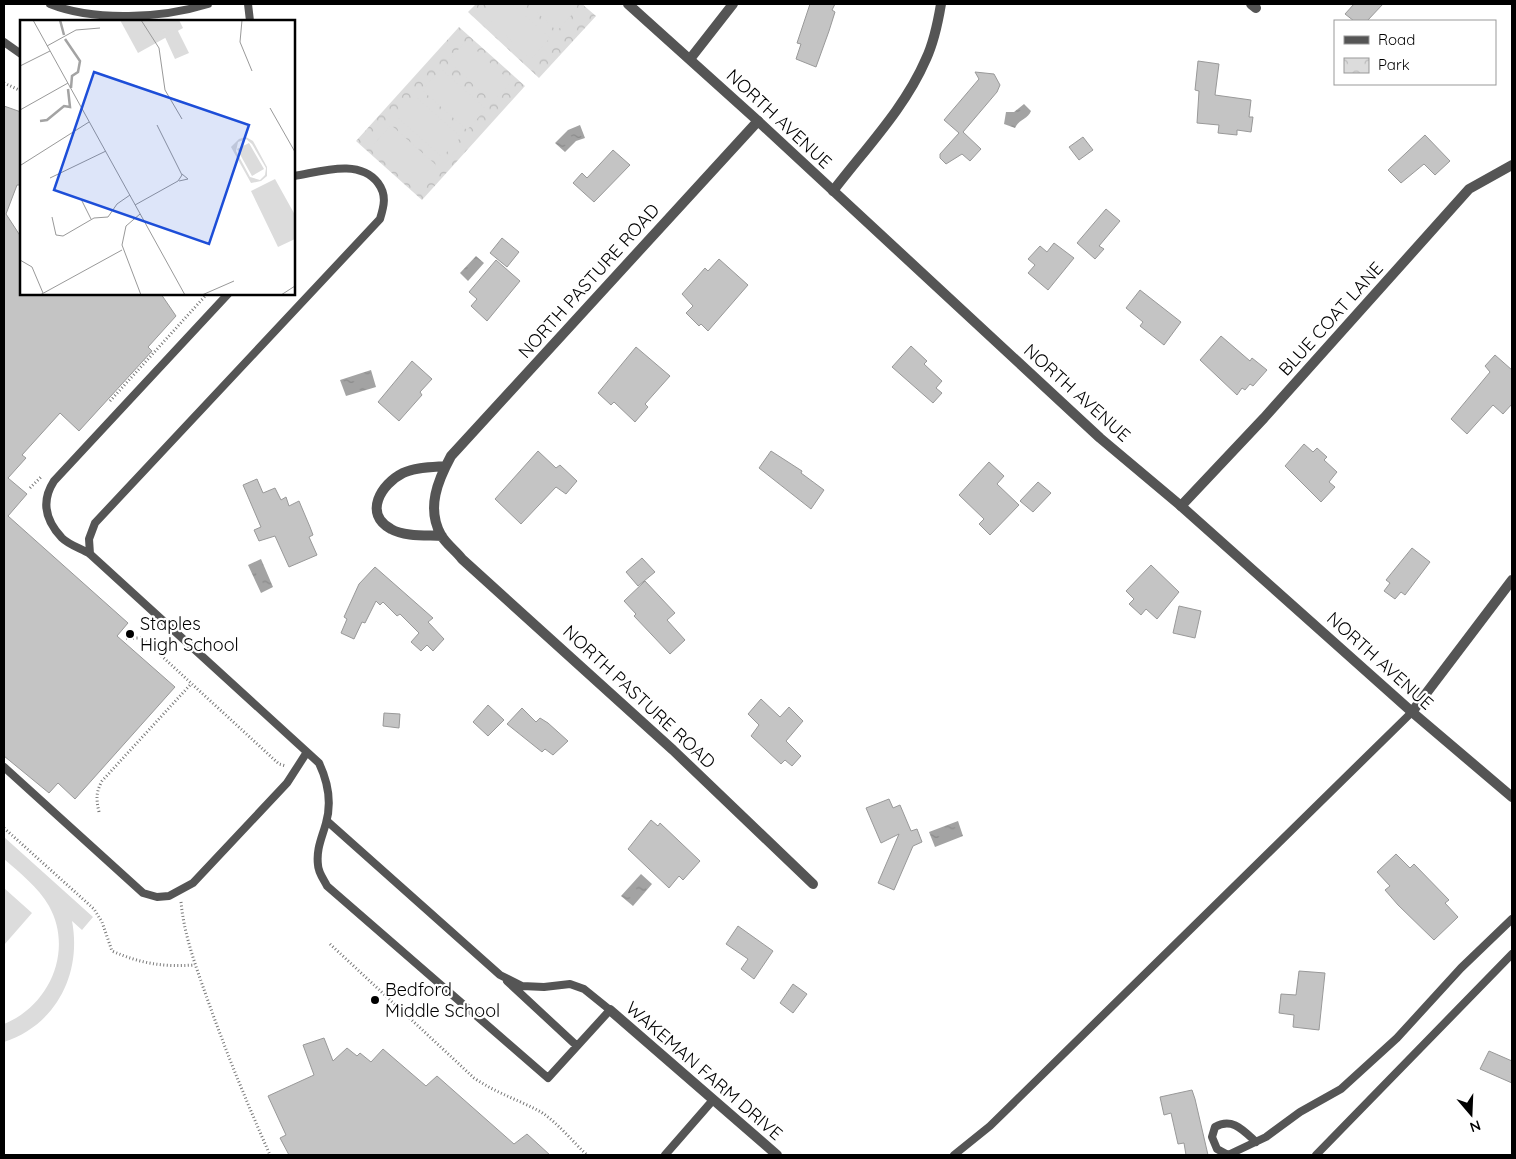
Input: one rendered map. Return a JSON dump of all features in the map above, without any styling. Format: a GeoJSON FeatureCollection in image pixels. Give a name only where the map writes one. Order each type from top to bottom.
{"type":"FeatureCollection","features":[{"type":"Feature","properties":{"kind":"street","name":"NORTH AVENUE"},"geometry":{"type":"LineString","coordinates":[[628,4],[758,120],[1100,438],[1181,506],[1412,712],[1512,797]]}},
{"type":"Feature","properties":{"kind":"street"},"geometry":{"type":"LineString","coordinates":[[690,59],[733,4]]}},
{"type":"Feature","properties":{"kind":"street"},"geometry":{"type":"LineString","coordinates":[[833,191],[898,108],[918,76],[927,57],[941,4]]}},
{"type":"Feature","properties":{"kind":"street","name":"NORTH PASTURE ROAD"},"geometry":{"type":"LineString","coordinates":[[758,120],[451,456],[438,481],[434,502],[435,519],[442,536],[462,559],[673,750],[812,884]]}},
{"type":"Feature","properties":{"kind":"street","name":"BLUE COAT LANE"},"geometry":{"type":"LineString","coordinates":[[1181,506],[1264,418],[1469,189],[1512,166]]}},
{"type":"Feature","properties":{"kind":"street"},"geometry":{"type":"LineString","coordinates":[[442,536],[392,530],[380,520],[375,509],[377,498],[388,485],[404,472],[446,466]]}},
{"type":"Feature","properties":{"kind":"street"},"geometry":{"type":"LineString","coordinates":[[1412,712],[1512,580]]}},
{"type":"Feature","properties":{"kind":"street","name":"WAKEMAN FARM DRIVE"},"geometry":{"type":"LineString","coordinates":[[610,1010],[777,1155]]}},
{"type":"Feature","properties":{"kind":"lane"},"geometry":{"type":"LineString","coordinates":[[50,4],[64,9],[115,15],[164,13],[208,4]]}},
{"type":"Feature","properties":{"kind":"lane"},"geometry":{"type":"LineString","coordinates":[[248,4],[250,20]]}},
{"type":"Feature","properties":{"kind":"lane"},"geometry":{"type":"LineString","coordinates":[[4,42],[20,53]]}},
{"type":"Feature","properties":{"kind":"lane"},"geometry":{"type":"LineString","coordinates":[[90,554],[89,539],[95,523],[380,219],[385,204],[382,188],[371,174],[357,168],[347,168],[295,176]]}},
{"type":"Feature","properties":{"kind":"lane"},"geometry":{"type":"LineString","coordinates":[[227,295],[50,488],[45,506],[49,517],[63,538],[90,554],[319,762],[327,779],[329,797],[327,821],[318,846],[318,867],[327,886],[548,1078],[610,1010],[584,989],[570,984],[544,987],[522,986],[500,975]]}},
{"type":"Feature","properties":{"kind":"lane"},"geometry":{"type":"LineString","coordinates":[[954,1155],[990,1126],[1412,712]]}},
{"type":"Feature","properties":{"kind":"lane"},"geometry":{"type":"LineString","coordinates":[[4,767],[143,893],[157,897],[180,891],[193,883],[230,846],[287,783],[306,752]]}},
{"type":"Feature","properties":{"kind":"lane"},"geometry":{"type":"LineString","coordinates":[[327,821],[577,1046]]}},
{"type":"Feature","properties":{"kind":"lane"},"geometry":{"type":"LineString","coordinates":[[1256,1142],[1235,1124],[1224,1122],[1214,1127],[1212,1137],[1217,1149],[1228,1155],[1256,1142],[1300,1112],[1341,1089],[1397,1038],[1461,968],[1512,919]]}},
{"type":"Feature","properties":{"kind":"lane"},"geometry":{"type":"LineString","coordinates":[[1316,1155],[1512,954]]}},
{"type":"Feature","properties":{"kind":"lane"},"geometry":{"type":"LineString","coordinates":[[665,1155],[713,1100]]}},
{"type":"Feature","properties":{"kind":"path"},"geometry":{"type":"LineString","coordinates":[[4,83],[20,91]]}},
{"type":"Feature","properties":{"kind":"path"},"geometry":{"type":"LineString","coordinates":[[109,402],[206,295]]}},
{"type":"Feature","properties":{"kind":"path"},"geometry":{"type":"LineString","coordinates":[[30,488],[44,474]]}},
{"type":"Feature","properties":{"kind":"path"},"geometry":{"type":"LineString","coordinates":[[126,638],[142,638],[280,764],[295,770]]}},
{"type":"Feature","properties":{"kind":"path"},"geometry":{"type":"LineString","coordinates":[[99,812],[96,799],[98,788],[102,781],[191,684]]}},
{"type":"Feature","properties":{"kind":"path"},"geometry":{"type":"LineString","coordinates":[[4,828],[94,909],[102,922],[112,951],[132,960],[163,966],[195,965]]}},
{"type":"Feature","properties":{"kind":"path"},"geometry":{"type":"LineString","coordinates":[[180,891],[183,918],[195,965],[228,1057],[270,1155]]}},
{"type":"Feature","properties":{"kind":"path"},"geometry":{"type":"LineString","coordinates":[[330,944],[474,1078],[495,1092],[521,1102],[543,1114],[587,1155]]}},
{"type":"Feature","properties":{"kind":"green space"},"geometry":{"type":"Polygon","coordinates":[[[476,4],[582,4],[596,16],[539,78],[468,12],[476,4]]]}},
{"type":"Feature","properties":{"kind":"green space"},"geometry":{"type":"Polygon","coordinates":[[[500,4],[512,4],[550,38],[531,59],[487,18],[500,4]]]}},
{"type":"Feature","properties":{"kind":"green space"},"geometry":{"type":"Polygon","coordinates":[[[528,4],[569,4],[576,10],[557,31],[528,4]]]}},
{"type":"Feature","properties":{"kind":"green space"},"geometry":{"type":"Polygon","coordinates":[[[459,27],[525,86],[422,200],[356,141],[459,27]]]}},
{"type":"Feature","properties":{"kind":"green space"},"geometry":{"type":"Polygon","coordinates":[[[466,41],[511,82],[493,102],[448,61],[466,41]]]}},
{"type":"Feature","properties":{"kind":"green space"},"geometry":{"type":"Polygon","coordinates":[[[441,69],[486,109],[467,130],[422,90],[441,69]]]}},
{"type":"Feature","properties":{"kind":"green space"},"geometry":{"type":"Polygon","coordinates":[[[416,97],[461,137],[442,157],[397,117],[416,97]]]}},
{"type":"Feature","properties":{"kind":"green space"},"geometry":{"type":"Polygon","coordinates":[[[391,125],[436,165],[417,185],[373,145],[391,125]]]}},
{"type":"Feature","properties":{"kind":"green space"},"geometry":{"type":"Polygon","coordinates":[[[4,837],[93,917],[82,930],[72,921],[73,960],[69,978],[51,1010],[38,1023],[22,1034],[4,1042],[4,1024],[20,1016],[45,991],[53,975],[58,958],[59,941],[56,923],[45,899],[4,859],[4,837]]]}},
{"type":"Feature","properties":{"kind":"green space"},"geometry":{"type":"Polygon","coordinates":[[[4,888],[32,913],[4,945],[4,888]]]}},
{"type":"Feature","properties":{"kind":"water"},"geometry":{"type":"Polygon","coordinates":[[[1024,104],[1031,111],[1028,116],[1015,128],[1004,124],[1006,112],[1014,112],[1024,104]]]}},
{"type":"Feature","properties":{"kind":"water"},"geometry":{"type":"Polygon","coordinates":[[[580,125],[585,138],[576,141],[565,152],[555,143],[568,130],[580,125]]]}},
{"type":"Feature","properties":{"kind":"water"},"geometry":{"type":"Polygon","coordinates":[[[476,256],[484,263],[468,281],[460,273],[476,256]]]}},
{"type":"Feature","properties":{"kind":"water"},"geometry":{"type":"Polygon","coordinates":[[[371,370],[376,387],[346,396],[340,380],[371,370]]]}},
{"type":"Feature","properties":{"kind":"water"},"geometry":{"type":"Polygon","coordinates":[[[261,559],[273,587],[261,593],[248,565],[261,559]]]}},
{"type":"Feature","properties":{"kind":"water"},"geometry":{"type":"Polygon","coordinates":[[[958,821],[963,836],[935,847],[929,832],[958,821]]]}},
{"type":"Feature","properties":{"kind":"water"},"geometry":{"type":"Polygon","coordinates":[[[641,874],[652,884],[633,906],[621,896],[641,874]]]}},
{"type":"Feature","properties":{"kind":"building"},"geometry":{"type":"Polygon","coordinates":[[[810,4],[835,4],[832,10],[835,12],[816,67],[796,59],[801,44],[797,43],[810,4]]]}},
{"type":"Feature","properties":{"kind":"building"},"geometry":{"type":"Polygon","coordinates":[[[1354,4],[1383,4],[1368,20],[1353,20],[1345,14],[1354,4]]]}},
{"type":"Feature","properties":{"kind":"building"},"geometry":{"type":"Polygon","coordinates":[[[1198,61],[1219,64],[1215,95],[1251,100],[1249,117],[1253,117],[1251,132],[1237,130],[1237,135],[1218,133],[1219,125],[1197,123],[1199,91],[1195,90],[1198,61]]]}},
{"type":"Feature","properties":{"kind":"building"},"geometry":{"type":"Polygon","coordinates":[[[975,72],[994,74],[1000,85],[997,92],[963,132],[981,149],[970,161],[962,154],[946,164],[940,158],[940,154],[959,133],[944,120],[979,79],[975,72]]]}},
{"type":"Feature","properties":{"kind":"building"},"geometry":{"type":"Polygon","coordinates":[[[4,106],[20,112],[20,185],[17,185],[6,214],[20,235],[20,295],[162,295],[176,316],[148,347],[152,351],[79,431],[60,413],[22,455],[26,458],[8,478],[27,494],[8,516],[128,623],[117,636],[175,687],[75,799],[58,783],[49,793],[4,756],[4,106]]]}},
{"type":"Feature","properties":{"kind":"building"},"geometry":{"type":"Polygon","coordinates":[[[1425,135],[1450,161],[1435,175],[1424,164],[1401,183],[1388,170],[1425,135]]]}},
{"type":"Feature","properties":{"kind":"building"},"geometry":{"type":"Polygon","coordinates":[[[1083,137],[1093,150],[1079,160],[1069,147],[1083,137]]]}},
{"type":"Feature","properties":{"kind":"building"},"geometry":{"type":"Polygon","coordinates":[[[613,150],[630,165],[594,202],[573,183],[582,173],[587,178],[613,150]]]}},
{"type":"Feature","properties":{"kind":"building"},"geometry":{"type":"Polygon","coordinates":[[[1106,209],[1120,221],[1099,246],[1104,249],[1095,259],[1077,243],[1106,209]]]}},
{"type":"Feature","properties":{"kind":"building"},"geometry":{"type":"Polygon","coordinates":[[[502,238],[519,252],[507,267],[490,253],[502,238]]]}},
{"type":"Feature","properties":{"kind":"building"},"geometry":{"type":"Polygon","coordinates":[[[1054,243],[1074,258],[1048,290],[1028,273],[1035,265],[1028,259],[1040,246],[1047,252],[1054,243]]]}},
{"type":"Feature","properties":{"kind":"building"},"geometry":{"type":"Polygon","coordinates":[[[719,259],[748,285],[708,331],[701,324],[699,326],[686,313],[693,306],[682,294],[705,268],[708,271],[719,259]]]}},
{"type":"Feature","properties":{"kind":"building"},"geometry":{"type":"Polygon","coordinates":[[[496,260],[520,281],[487,321],[471,306],[477,299],[469,292],[496,260]]]}},
{"type":"Feature","properties":{"kind":"building"},"geometry":{"type":"Polygon","coordinates":[[[1140,290],[1181,322],[1164,345],[1140,326],[1143,322],[1126,308],[1140,290]]]}},
{"type":"Feature","properties":{"kind":"building"},"geometry":{"type":"Polygon","coordinates":[[[1221,336],[1250,361],[1252,358],[1267,370],[1253,386],[1250,384],[1245,390],[1242,388],[1237,395],[1200,360],[1221,336]]]}},
{"type":"Feature","properties":{"kind":"building"},"geometry":{"type":"Polygon","coordinates":[[[911,346],[927,361],[924,364],[942,381],[936,388],[942,393],[933,403],[892,367],[911,346]]]}},
{"type":"Feature","properties":{"kind":"building"},"geometry":{"type":"Polygon","coordinates":[[[636,347],[670,376],[645,404],[648,407],[635,422],[614,402],[611,405],[598,393],[636,347]]]}},
{"type":"Feature","properties":{"kind":"building"},"geometry":{"type":"Polygon","coordinates":[[[1495,355],[1512,370],[1512,404],[1503,414],[1493,405],[1467,434],[1451,419],[1490,372],[1485,366],[1495,355]]]}},
{"type":"Feature","properties":{"kind":"building"},"geometry":{"type":"Polygon","coordinates":[[[412,361],[432,379],[420,392],[422,395],[399,421],[378,402],[412,361]]]}},
{"type":"Feature","properties":{"kind":"building"},"geometry":{"type":"Polygon","coordinates":[[[1304,444],[1313,452],[1317,448],[1327,457],[1324,460],[1337,472],[1329,482],[1335,487],[1321,502],[1285,466],[1304,444]]]}},
{"type":"Feature","properties":{"kind":"building"},"geometry":{"type":"Polygon","coordinates":[[[538,451],[556,468],[560,465],[577,481],[566,494],[556,487],[521,524],[495,499],[538,451]]]}},
{"type":"Feature","properties":{"kind":"building"},"geometry":{"type":"Polygon","coordinates":[[[771,451],[802,471],[801,473],[824,490],[811,509],[759,468],[771,451]]]}},
{"type":"Feature","properties":{"kind":"building"},"geometry":{"type":"Polygon","coordinates":[[[989,462],[1004,476],[997,484],[1019,505],[990,535],[979,524],[984,519],[959,495],[989,462]]]}},
{"type":"Feature","properties":{"kind":"building"},"geometry":{"type":"Polygon","coordinates":[[[257,479],[263,493],[275,488],[281,500],[286,497],[289,506],[299,501],[313,535],[309,537],[317,555],[289,567],[275,536],[259,541],[254,530],[261,527],[243,485],[257,479]]]}},
{"type":"Feature","properties":{"kind":"building"},"geometry":{"type":"Polygon","coordinates":[[[1038,482],[1051,493],[1033,512],[1020,501],[1038,482]]]}},
{"type":"Feature","properties":{"kind":"building"},"geometry":{"type":"Polygon","coordinates":[[[1412,548],[1430,562],[1405,595],[1401,592],[1395,599],[1384,591],[1390,583],[1386,580],[1412,548]]]}},
{"type":"Feature","properties":{"kind":"building"},"geometry":{"type":"Polygon","coordinates":[[[642,558],[655,572],[638,586],[626,572],[642,558]]]}},
{"type":"Feature","properties":{"kind":"building"},"geometry":{"type":"Polygon","coordinates":[[[1151,565],[1179,592],[1157,619],[1146,609],[1141,615],[1129,604],[1134,599],[1126,591],[1151,565]]]}},
{"type":"Feature","properties":{"kind":"building"},"geometry":{"type":"Polygon","coordinates":[[[375,567],[433,618],[428,622],[444,639],[433,651],[427,645],[421,651],[411,642],[419,633],[400,614],[397,616],[383,602],[380,605],[376,601],[365,623],[362,622],[354,639],[341,633],[347,619],[344,617],[359,584],[375,567]]]}},
{"type":"Feature","properties":{"kind":"building"},"geometry":{"type":"Polygon","coordinates":[[[645,581],[675,613],[667,620],[685,640],[670,654],[634,616],[636,614],[624,601],[645,581]]]}},
{"type":"Feature","properties":{"kind":"building"},"geometry":{"type":"Polygon","coordinates":[[[1179,606],[1201,611],[1195,638],[1173,633],[1179,606]]]}},
{"type":"Feature","properties":{"kind":"building"},"geometry":{"type":"Polygon","coordinates":[[[761,699],[780,717],[789,707],[803,721],[786,741],[801,756],[792,766],[785,760],[781,764],[751,736],[759,725],[748,714],[761,699]]]}},
{"type":"Feature","properties":{"kind":"building"},"geometry":{"type":"Polygon","coordinates":[[[488,705],[504,720],[488,736],[473,722],[488,705]]]}},
{"type":"Feature","properties":{"kind":"building"},"geometry":{"type":"Polygon","coordinates":[[[522,708],[536,722],[540,718],[568,741],[553,755],[545,749],[542,752],[507,724],[522,708]]]}},
{"type":"Feature","properties":{"kind":"building"},"geometry":{"type":"Polygon","coordinates":[[[384,713],[400,714],[399,728],[383,726],[384,713]]]}},
{"type":"Feature","properties":{"kind":"building"},"geometry":{"type":"Polygon","coordinates":[[[889,799],[893,808],[900,805],[911,831],[917,829],[922,842],[913,846],[894,890],[878,883],[899,834],[881,843],[866,808],[889,799]]]}},
{"type":"Feature","properties":{"kind":"building"},"geometry":{"type":"Polygon","coordinates":[[[651,820],[658,826],[660,823],[700,861],[683,880],[679,876],[669,888],[628,849],[651,820]]]}},
{"type":"Feature","properties":{"kind":"building"},"geometry":{"type":"Polygon","coordinates":[[[1396,854],[1410,868],[1414,864],[1449,900],[1445,903],[1458,917],[1434,940],[1385,890],[1390,886],[1377,872],[1396,854]]]}},
{"type":"Feature","properties":{"kind":"building"},"geometry":{"type":"Polygon","coordinates":[[[738,926],[773,951],[754,979],[741,969],[748,959],[726,944],[738,926]]]}},
{"type":"Feature","properties":{"kind":"building"},"geometry":{"type":"Polygon","coordinates":[[[1299,971],[1325,973],[1319,1030],[1293,1027],[1294,1015],[1279,1013],[1281,994],[1296,995],[1299,971]]]}},
{"type":"Feature","properties":{"kind":"building"},"geometry":{"type":"Polygon","coordinates":[[[793,984],[807,994],[793,1013],[780,1003],[793,984]]]}},
{"type":"Feature","properties":{"kind":"building"},"geometry":{"type":"Polygon","coordinates":[[[324,1038],[333,1061],[347,1048],[357,1056],[360,1053],[371,1062],[383,1049],[426,1086],[437,1076],[514,1144],[527,1134],[550,1155],[289,1155],[280,1138],[286,1135],[268,1096],[314,1075],[303,1045],[324,1038]]]}},
{"type":"Feature","properties":{"kind":"building"},"geometry":{"type":"Polygon","coordinates":[[[1489,1051],[1512,1061],[1512,1083],[1480,1069],[1489,1051]]]}},
{"type":"Feature","properties":{"kind":"building"},"geometry":{"type":"Polygon","coordinates":[[[1192,1090],[1208,1155],[1186,1155],[1184,1143],[1178,1144],[1171,1113],[1164,1115],[1160,1097],[1192,1090]]]}},
{"type":"Feature","properties":{"kind":"place","name":"Staples High School"},"geometry":{"type":"Point","coordinates":[130,634]}},
{"type":"Feature","properties":{"kind":"place","name":"Bedford Middle School"},"geometry":{"type":"Point","coordinates":[375,1000]}}]}
